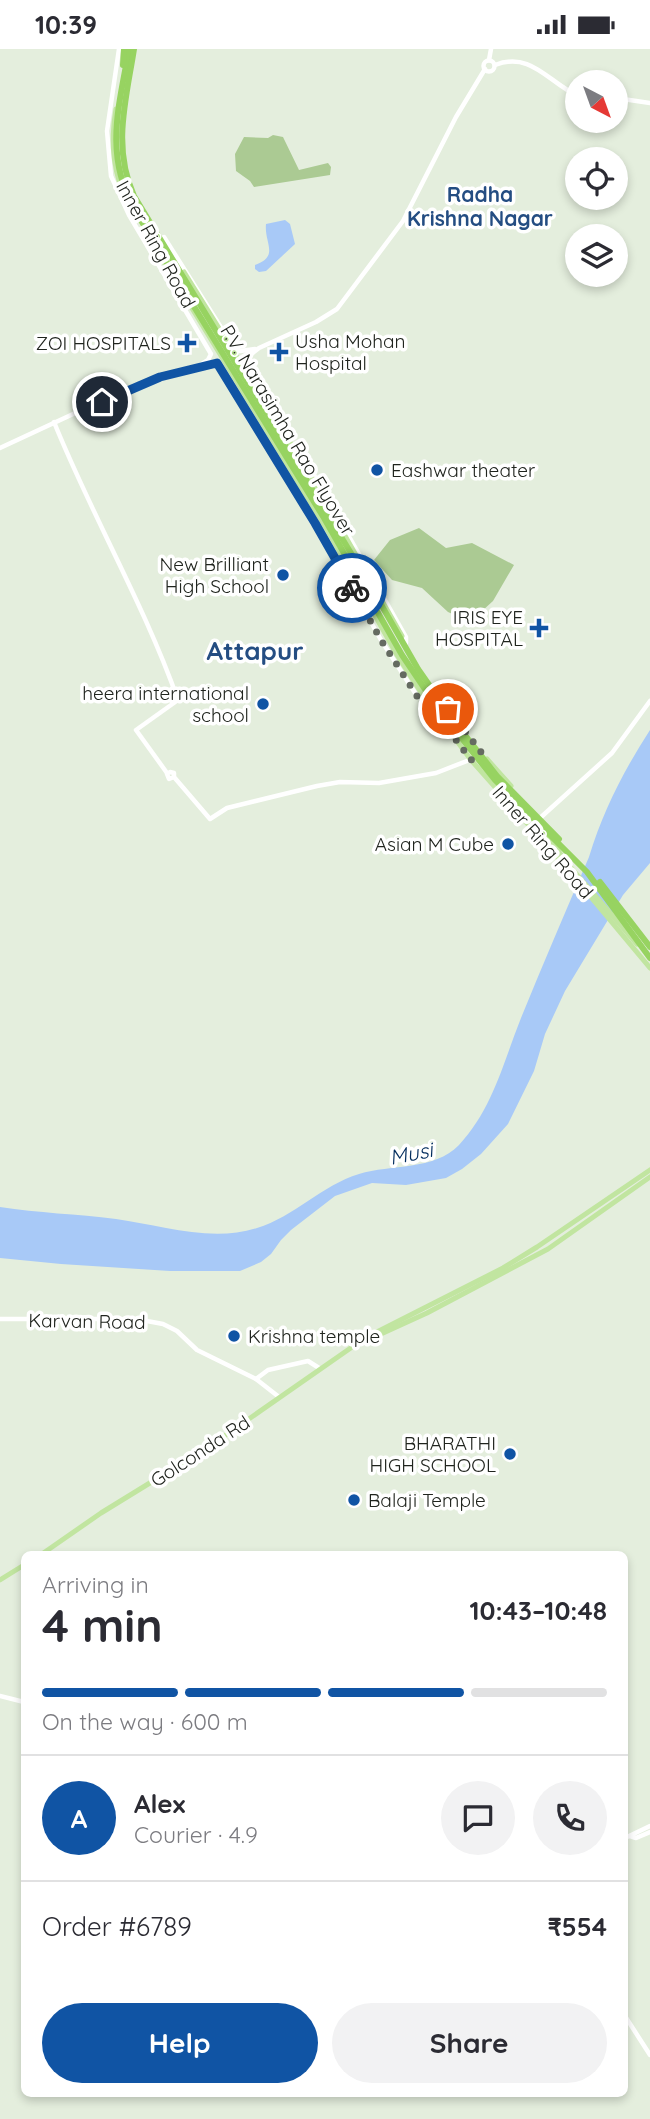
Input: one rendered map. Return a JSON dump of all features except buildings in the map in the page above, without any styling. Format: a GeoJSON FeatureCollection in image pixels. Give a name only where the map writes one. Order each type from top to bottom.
{"type":"FeatureCollection","features":[{"type":"Feature","properties":{"kind":"highway","name":"P.V. Narasimha Rao Flyover"},"geometry":{"type":"LineString","coordinates":[[130,49],[115,133],[120,178],[129,199],[324,518],[402,655],[439,710],[480,763],[524,812],[587,872],[650,958]]}},
{"type":"Feature","properties":{"kind":"highway","name":"P.V. Narasimha Rao Flyover"},"geometry":{"type":"LineString","coordinates":[[121,105],[121,155],[134,196],[363,573],[418,669],[498,776],[589,869],[650,947]]}},
{"type":"Feature","properties":{"kind":"main road","name":"Inner Ring Road"},"geometry":{"type":"LineString","coordinates":[[121,105],[113,134],[115,168],[121,190],[143,233],[321,520],[365,606],[420,695],[471,760],[565,863],[650,968]]}},
{"type":"Feature","properties":{"kind":"main road","name":"Inner Ring Road"},"geometry":{"type":"LineString","coordinates":[[121,105],[122,144],[127,176],[140,206],[163,237],[303,463],[406,643],[448,709],[481,752],[540,818],[565,863]]}},
{"type":"Feature","properties":{"kind":"main road","name":"Inner Ring Road"},"geometry":{"type":"LineString","coordinates":[[638,950],[650,958]]}},
{"type":"Feature","properties":{"kind":"main road","name":"Golconda Rd"},"geometry":{"type":"LineString","coordinates":[[46,1551],[101,1513],[210,1446],[319,1368],[374,1334],[503,1268],[650,1170]]}},
{"type":"Feature","properties":{"kind":"main road","name":"Golconda Rd"},"geometry":{"type":"LineString","coordinates":[[356,1345],[369,1342],[548,1249],[650,1177]]}},
{"type":"Feature","properties":{"kind":"main road"},"geometry":{"type":"LineString","coordinates":[[0,1580],[21,1567]]}},
{"type":"Feature","properties":{"kind":"street"},"geometry":{"type":"LineString","coordinates":[[130,49],[108,119],[107,152],[113,184],[211,354],[208,360],[193,370]]}},
{"type":"Feature","properties":{"kind":"street"},"geometry":{"type":"LineString","coordinates":[[163,237],[234,348],[245,352],[259,348],[316,322],[337,309],[403,221],[450,128],[485,69],[484,64],[489,60],[491,49]]}},
{"type":"Feature","properties":{"kind":"street"},"geometry":{"type":"LineString","coordinates":[[489,60],[495,65]]}},
{"type":"Feature","properties":{"kind":"street"},"geometry":{"type":"LineString","coordinates":[[485,69],[492,71],[495,65],[507,61],[530,65],[565,90]]}},
{"type":"Feature","properties":{"kind":"street"},"geometry":{"type":"LineString","coordinates":[[628,100],[650,103]]}},
{"type":"Feature","properties":{"kind":"street"},"geometry":{"type":"LineString","coordinates":[[243,368],[245,359],[259,348]]}},
{"type":"Feature","properties":{"kind":"street"},"geometry":{"type":"LineString","coordinates":[[0,448],[160,377],[217,363],[365,606]]}},
{"type":"Feature","properties":{"kind":"street"},"geometry":{"type":"LineString","coordinates":[[54,422],[109,546],[145,616],[178,701],[136,730],[169,779],[174,777],[210,819],[228,808],[317,786],[340,782],[379,783],[436,773],[471,760],[481,752]]}},
{"type":"Feature","properties":{"kind":"street"},"geometry":{"type":"LineString","coordinates":[[540,818],[612,753],[650,701]]}},
{"type":"Feature","properties":{"kind":"street","name":"Karvan Road"},"geometry":{"type":"LineString","coordinates":[[0,1319],[148,1321],[163,1324],[177,1331],[197,1350],[256,1379],[279,1397]]}},
{"type":"Feature","properties":{"kind":"street"},"geometry":{"type":"LineString","coordinates":[[256,1379],[268,1370],[309,1361],[319,1368]]}},
{"type":"Feature","properties":{"kind":"street"},"geometry":{"type":"LineString","coordinates":[[0,1696],[21,1701]]}},
{"type":"Feature","properties":{"kind":"street"},"geometry":{"type":"LineString","coordinates":[[628,1837],[650,1826]]}},
{"type":"Feature","properties":{"kind":"street"},"geometry":{"type":"LineString","coordinates":[[628,1837],[650,1832]]}},
{"type":"Feature","properties":{"kind":"street"},"geometry":{"type":"LineString","coordinates":[[628,2021],[650,2055]]}},
{"type":"Feature","properties":{"kind":"green space"},"geometry":{"type":"Polygon","coordinates":[[[273,135],[283,137],[299,170],[328,163],[331,167],[330,175],[254,187],[236,171],[235,154],[244,137],[268,138],[273,135]]]}},
{"type":"Feature","properties":{"kind":"green space"},"geometry":{"type":"Polygon","coordinates":[[[419,528],[446,548],[472,543],[514,565],[493,601],[470,622],[448,612],[422,588],[392,580],[374,560],[390,540],[419,528]]]}},
{"type":"Feature","properties":{"kind":"water"},"geometry":{"type":"Polygon","coordinates":[[[285,220],[290,224],[295,244],[266,271],[259,272],[255,265],[263,261],[269,253],[266,224],[285,220]]]}},
{"type":"Feature","properties":{"kind":"water"},"geometry":{"type":"Polygon","coordinates":[[[650,730],[650,863],[623,895],[565,991],[545,1034],[534,1071],[508,1124],[481,1154],[446,1178],[406,1185],[372,1183],[335,1196],[291,1230],[261,1262],[240,1271],[170,1271],[0,1258],[0,1207],[116,1219],[204,1233],[240,1232],[270,1223],[346,1179],[371,1171],[425,1163],[449,1153],[459,1145],[481,1116],[489,1100],[608,807],[650,730]]]}},
{"type":"Feature","properties":{"kind":"way so far"},"geometry":{"type":"LineString","coordinates":[[352,588],[417,696],[422,694],[471,760],[481,752],[448,709]]}},
{"type":"Feature","properties":{"kind":"place","name":"ZOI HOSPITALS"},"geometry":{"type":"Point","coordinates":[187,343]}},
{"type":"Feature","properties":{"kind":"place","name":"Usha Mohan Hospital"},"geometry":{"type":"Point","coordinates":[279,352]}},
{"type":"Feature","properties":{"kind":"place","name":"Eashwar theater"},"geometry":{"type":"Point","coordinates":[377,470]}},
{"type":"Feature","properties":{"kind":"place","name":"New Brilliant High School"},"geometry":{"type":"Point","coordinates":[283,575]}},
{"type":"Feature","properties":{"kind":"place","name":"IRIS EYE HOSPITAL"},"geometry":{"type":"Point","coordinates":[539,628]}},
{"type":"Feature","properties":{"kind":"place","name":"heera international school"},"geometry":{"type":"Point","coordinates":[263,704]}},
{"type":"Feature","properties":{"kind":"place","name":"Asian M Cube"},"geometry":{"type":"Point","coordinates":[508,844]}},
{"type":"Feature","properties":{"kind":"place","name":"Krishna temple"},"geometry":{"type":"Point","coordinates":[234,1336]}},
{"type":"Feature","properties":{"kind":"place","name":"BHARATHI HIGH SCHOOL"},"geometry":{"type":"Point","coordinates":[510,1454]}},
{"type":"Feature","properties":{"kind":"place","name":"Balaji Temple"},"geometry":{"type":"Point","coordinates":[354,1500]}},
{"type":"Feature","properties":{"kind":"district","name":"Radha Krishna Nagar"},"geometry":{"type":"Point","coordinates":[480,207]}},
{"type":"Feature","properties":{"kind":"district","name":"Attapur"},"geometry":{"type":"Point","coordinates":[255,651]}},
{"type":"Feature","properties":{"kind":"route"},"geometry":{"type":"LineString","coordinates":[[102,402],[160,377],[217,363],[352,588]]}},
{"type":"Feature","properties":{"kind":"water label","name":"Musi"},"geometry":{"type":"Point","coordinates":[411,1154]}}]}
